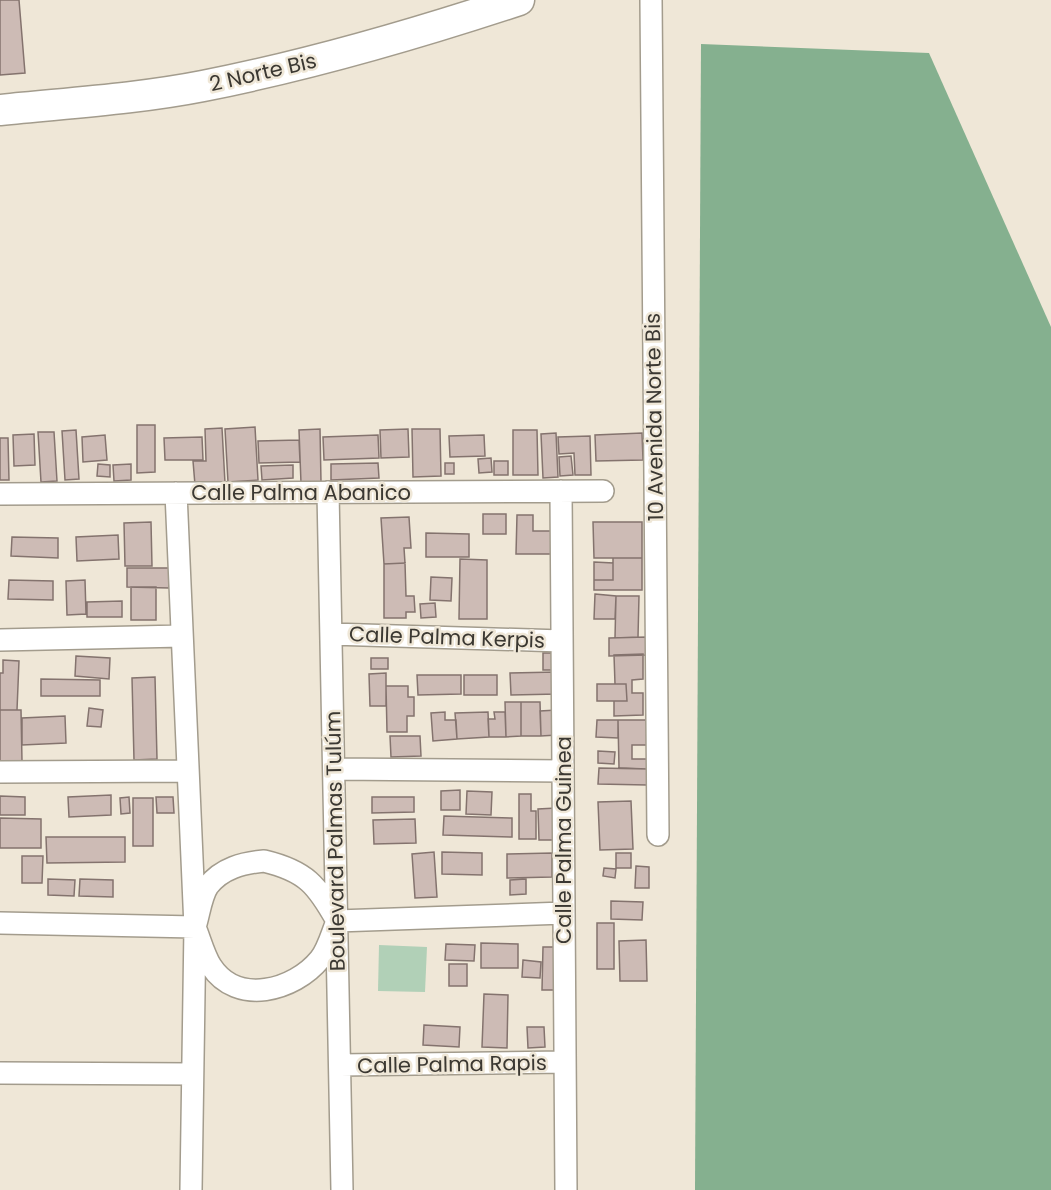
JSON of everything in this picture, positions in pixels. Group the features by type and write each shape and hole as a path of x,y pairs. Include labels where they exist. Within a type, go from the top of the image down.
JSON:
{"street":[{"name":"2 Norte Bis","path":"0,110 84,102 202,86 325,58 519,0"},
{"name":"10 Avenida Norte Bis","path":"651,0 658,835"},
{"name":"Calle Palma Guinea","path":"561,491 566,1190"},
{"name":"Calle Palma Abanico","path":"0,494 603,491"},
{"name":"Boulevard Palmas Tulúm","path":"328,492 342,1190"},
{"path":"176,493 195,927 190,1190"},
{"name":"Calle Palma Kerpis","path":"331,634 562,641"},
{"path":"0,640 182,636"},
{"path":"334,769 563,771"},
{"path":"0,772 188,771"},
{"path":"264,861 285,866 303,877 320,891 337,921 321,958 306,973 288,985 267,990 246,989 226,981 211,966 195,927 207,887 223,872 242,863 264,861"},
{"path":"337,921 564,913"},
{"path":"0,923 195,927"},
{"name":"Calle Palma Rapis","path":"340,1065 565,1062"},
{"path":"0,1073 192,1074"}],"green space":[{"path":"701,44 929,53 1051,327 1051,1190 695,1190"},
{"path":"379,945 427,947 425,992 378,991"}],"building":[{"path":"0,0 19,0 25,73 0,75"},
{"path":"137,425 155,425 155,472 137,473"},
{"path":"255,427 258,480 228,482 225,429"},
{"path":"222,428 225,483 195,485 193,461 206,461 205,429"},
{"path":"320,429 321,482 301,483 299,430"},
{"path":"408,429 409,457 381,458 380,430"},
{"path":"412,429 440,429 441,476 413,477"},
{"path":"76,430 79,479 65,480 62,431"},
{"path":"513,430 537,430 538,475 513,475"},
{"path":"38,432 54,432 57,481 41,482"},
{"path":"556,433 558,477 543,478 541,434"},
{"path":"642,433 643,460 596,461 595,435"},
{"path":"34,434 35,465 14,466 13,435"},
{"path":"105,435 107,460 83,462 82,437"},
{"path":"378,435 379,458 324,460 323,437"},
{"path":"484,435 485,456 450,457 449,436"},
{"path":"590,436 591,475 575,475 574,453 559,454 558,437"},
{"path":"202,437 203,460 165,460 164,438"},
{"path":"0,438 8,438 9,480 0,480"},
{"path":"299,440 300,462 259,463 258,441"},
{"path":"571,456 573,475 560,476 559,457"},
{"path":"491,458 492,472 479,473 478,459"},
{"path":"494,461 508,461 508,475 494,475"},
{"path":"378,463 379,478 331,480 331,464"},
{"path":"445,463 454,463 454,474 445,474"},
{"path":"98,464 110,465 110,477 97,476"},
{"path":"131,464 131,480 114,481 113,465"},
{"path":"293,465 293,478 262,480 261,466"},
{"path":"483,514 506,514 506,534 483,534"},
{"path":"517,515 533,515 533,531 554,531 553,554 516,554"},
{"path":"409,517 411,548 404,548 405,563 384,564 381,518"},
{"path":"151,522 152,566 125,566 124,523"},
{"path":"593,522 642,522 642,558 594,558"},
{"path":"426,533 469,534 469,557 426,557"},
{"path":"118,535 119,559 77,561 76,537"},
{"path":"12,537 58,538 58,558 11,556"},
{"path":"613,558 642,558 642,590 594,590 594,580 613,580"},
{"path":"460,559 487,560 487,619 459,619"},
{"path":"594,562 613,563 613,580 594,580"},
{"path":"405,563 406,596 414,596 415,612 406,612 406,618 384,618 384,564"},
{"path":"127,568 169,568 169,588 127,587"},
{"path":"431,577 452,578 451,601 430,600"},
{"path":"9,580 53,581 53,600 8,599"},
{"path":"85,580 86,614 67,615 66,581"},
{"path":"131,587 156,587 156,620 131,620"},
{"path":"595,594 616,596 615,619 594,619"},
{"path":"616,596 639,596 638,637 615,638"},
{"path":"122,601 122,617 87,617 87,602"},
{"path":"435,603 436,617 421,618 420,604"},
{"path":"647,637 647,655 609,656 609,638"},
{"path":"543,653 555,653 555,670 543,670"},
{"path":"643,654 643,679 632,680 632,693 643,693 643,715 614,716 614,701 627,701 626,684 615,684 614,655"},
{"path":"76,656 110,658 109,679 75,676"},
{"path":"371,658 388,658 388,669 371,669"},
{"path":"3,660 19,661 17,710 0,710 0,673 3,673"},
{"path":"557,672 558,694 511,695 510,673"},
{"path":"386,673 386,706 370,706 369,674"},
{"path":"417,675 461,675 461,694 418,695"},
{"path":"464,675 497,675 497,695 464,695"},
{"path":"155,677 157,759 134,760 132,678"},
{"path":"41,679 100,680 100,696 41,696"},
{"path":"597,684 626,684 627,701 597,701"},
{"path":"386,686 408,686 408,697 414,697 414,716 407,716 407,732 387,732"},
{"path":"505,702 521,702 521,736 506,737"},
{"path":"521,702 540,702 541,736 521,736"},
{"path":"89,708 103,710 101,727 87,726"},
{"path":"0,710 21,710 22,761 0,761"},
{"path":"557,710 557,735 541,736 540,711"},
{"path":"445,712 445,720 456,720 457,739 433,741 431,713"},
{"path":"488,712 489,737 457,739 455,713"},
{"path":"494,712 505,712 506,737 489,737 488,719 495,719"},
{"path":"65,716 66,743 22,745 22,718"},
{"path":"597,720 618,720 618,738 596,737"},
{"path":"618,720 648,720 648,745 632,745 632,759 647,759 648,769 619,768"},
{"path":"390,736 420,736 421,756 391,757"},
{"path":"598,751 615,752 614,764 598,763"},
{"path":"599,768 648,769 647,785 598,784"},
{"path":"460,790 460,810 441,810 441,791"},
{"path":"467,791 492,792 491,815 466,814"},
{"path":"519,794 531,794 531,811 536,811 536,839 519,839"},
{"path":"111,795 111,815 69,817 68,797"},
{"path":"0,796 25,797 25,815 0,815"},
{"path":"129,797 130,813 121,814 120,798"},
{"path":"156,797 173,797 174,813 157,813"},
{"path":"372,797 414,797 414,812 372,813"},
{"path":"133,798 153,798 153,846 133,846"},
{"path":"631,801 633,849 600,850 598,802"},
{"path":"556,808 557,840 539,840 538,809"},
{"path":"444,816 512,818 512,837 443,835"},
{"path":"0,818 41,819 41,848 0,848"},
{"path":"415,819 416,843 374,844 373,820"},
{"path":"46,837 125,837 125,862 47,863"},
{"path":"434,852 437,897 415,898 412,854"},
{"path":"442,852 482,853 482,875 442,874"},
{"path":"552,853 552,877 507,878 507,854"},
{"path":"616,853 631,853 631,868 616,868"},
{"path":"22,856 43,856 42,883 22,883"},
{"path":"636,866 649,867 649,888 635,888"},
{"path":"604,868 616,869 615,878 603,876"},
{"path":"48,879 75,880 74,896 48,895"},
{"path":"80,879 113,880 113,897 79,896"},
{"path":"526,879 526,894 510,895 510,880"},
{"path":"611,901 643,902 642,920 611,919"},
{"path":"597,923 614,923 614,969 597,969"},
{"path":"646,940 647,981 620,981 619,941"},
{"path":"481,943 518,944 518,968 481,968"},
{"path":"446,944 475,945 474,961 445,960"},
{"path":"543,947 559,947 558,990 542,990"},
{"path":"523,960 541,962 540,978 522,977"},
{"path":"449,964 467,964 467,986 449,986"},
{"path":"484,994 508,995 507,1048 482,1047"},
{"path":"424,1025 460,1027 459,1047 423,1045"},
{"path":"527,1027 544,1027 545,1047 528,1048"}]}
